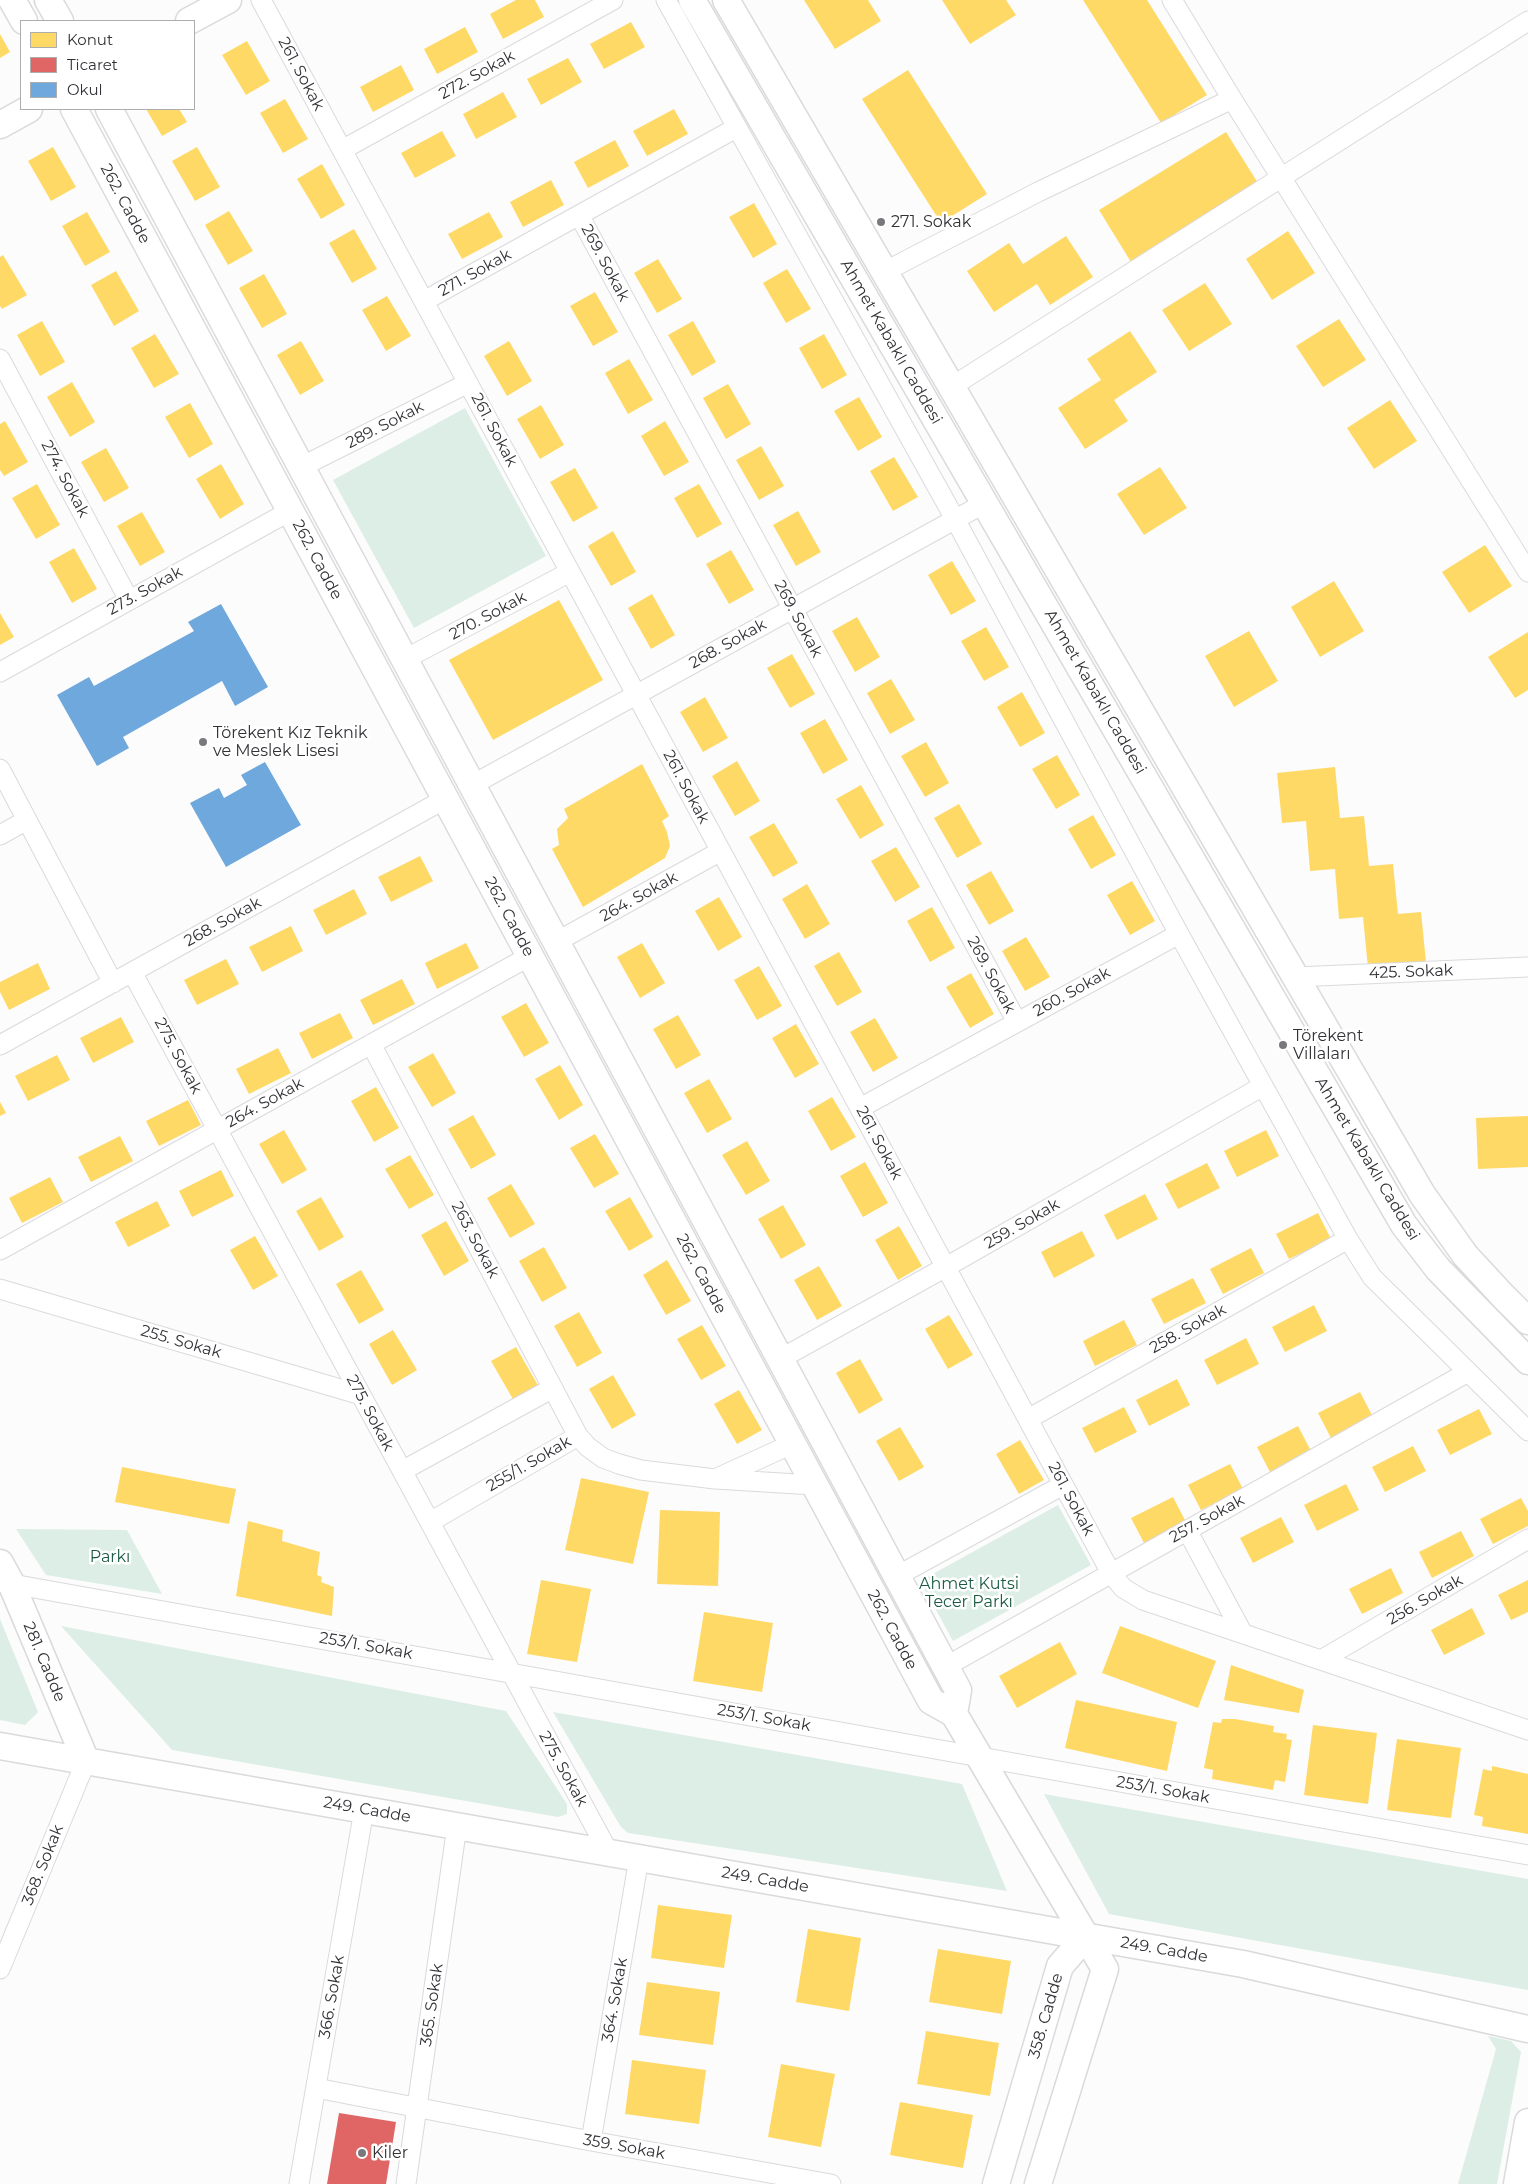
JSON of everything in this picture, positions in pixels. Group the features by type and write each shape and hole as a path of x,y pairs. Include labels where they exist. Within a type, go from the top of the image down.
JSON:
{"street":[{"path":"12,0 23,20"},
{"path":"48,0 59,20"},
{"path":"191,20 228,0"},
{"name":"261. Sokak","path":"261,0 1111,1573 1123,1588 1143,1600 1528,1730"},
{"name":"272. Sokak","path":"342,150 613,0"},
{"path":"666,0 955,519 1179,934 1348,1239 1372,1277 1528,1431"},
{"name":"Ahmet Kabaklı Caddesi","path":"692,0 1404,1225 1438,1269 1528,1361"},
{"name":"Ahmet Kabaklı Caddesi","path":"726,0 1432,1211 1480,1272 1528,1320"},
{"path":"1172,0 1281,178 1528,572"},
{"path":"951,387 1528,22"},
{"path":"884,272 1038,192 1232,99"},
{"path":"0,125 27,110"},
{"name":"262. Cadde","path":"75,110 931,1701 954,1714 958,1690 946,1667 110,110"},
{"name":"271. Sokak","path":"424,301 736,128"},
{"name":"269. Sokak","path":"579,215 1017,1022"},
{"name":"274. Sokak","path":"0,359 129,600"},
{"name":"289. Sokak","path":"301,467 468,383"},
{"name":"268. Sokak","path":"472,785 984,503"},
{"name":"273. Sokak","path":"0,672 290,510"},
{"name":"270. Sokak","path":"405,659 570,572"},
{"path":"0,769 113,983"},
{"path":"446,799 472,785"},
{"name":"268. Sokak","path":"0,1045 446,799"},
{"path":"0,835 27,820"},
{"name":"264. Sokak","path":"556,942 721,851"},
{"name":"260. Sokak","path":"860,1108 1179,934"},
{"name":"264. Sokak","path":"0,1250 530,956"},
{"name":"425. Sokak","path":"1295,977 1528,967"},
{"name":"275. Sokak","path":"132,972 609,1853"},
{"name":"263. Sokak","path":"371,1044 578,1436"},
{"name":"259. Sokak","path":"780,1359 946,1268 1263,1086"},
{"name":"258. Sokak","path":"1028,1420 1348,1239"},
{"name":"255. Sokak","path":"0,1289 361,1395"},
{"name":"257. Sokak","path":"946,1667 1468,1372"},
{"path":"402,1471 553,1388"},
{"name":"255/1. Sokak","path":"430,1522 578,1436 588,1447 603,1458 641,1470 715,1479 814,1485"},
{"path":"715,1479 792,1444"},
{"path":"897,1576 1063,1485"},
{"path":"1187,1530 1243,1634"},
{"name":"256. Sokak","path":"1321,1660 1528,1539"},
{"name":"253/1. Sokak","path":"4,1576 511,1672 1528,1855"},
{"name":"281. Cadde","path":"4,1576 86,1761"},
{"path":"954,1714 1105,1969 1038,2184"},
{"name":"249. Cadde","path":"0,1746 1243,1964 1528,2029"},
{"name":"368. Sokak","path":"0,1969 86,1761"},
{"name":"366. Sokak","path":"299,2184 364,1810"},
{"name":"365. Sokak","path":"406,2184 457,1826"},
{"name":"364. Sokak","path":"591,2142 639,1858"},
{"name":"358. Cadde","path":"996,2184 1060,1966 1086,1936"},
{"name":"359. Sokak","path":"316,2088 591,2142 831,2184"},
{"path":"1517,2184 1528,2122"}],"green space":[{"path":"465,408 546,556 414,628 333,480"},
{"name":"Ahmet Kutsi Tecer Parkı","path":"1058,1505 1091,1565 953,1641 920,1581"},
{"name":"Parkı","path":"16,1529 127,1530 162,1594 46,1575"},
{"path":"0,1619 38,1712 25,1725 0,1720"},
{"path":"61,1626 506,1711 567,1804 567,1814 558,1817 172,1750"},
{"path":"553,1712 962,1784 1007,1891 628,1833 621,1827"},
{"path":"1044,1794 1528,1879 1528,1990 1109,1914"},
{"path":"1488,2036 1511,2041 1521,2052 1497,2184 1458,2184 1496,2049"}],"building: Konut":[{"path":"516,0 535,0 544,17 503,39 490,14"},
{"path":"804,0 868,0 881,21 835,49"},
{"path":"942,0 1006,0 1016,15 970,44"},
{"path":"1083,0 1147,0 1207,95 1161,123"},
{"path":"631,22 645,47 604,69 590,44"},
{"path":"465,27 478,52 437,74 424,49"},
{"path":"0,34 10,52 0,58"},
{"path":"247,41 270,81 246,95 222,55"},
{"path":"568,58 582,82 541,105 527,79"},
{"path":"401,65 414,90 373,112 360,87"},
{"path":"908,70 987,194 941,223 862,99"},
{"path":"503,92 517,117 476,139 463,114"},
{"path":"285,99 308,139 283,153 260,113"},
{"path":"674,109 688,134 647,156 633,131"},
{"path":"147,110 180,110 187,122 162,136"},
{"path":"442,131 456,156 415,178 401,153"},
{"path":"1226,132 1258,183 1131,262 1099,210"},
{"path":"615,140 629,166 588,188 574,162"},
{"path":"53,147 76,187 51,201 28,161"},
{"path":"197,147 220,187 195,201 172,161"},
{"path":"322,164 345,205 321,219 297,179"},
{"path":"551,180 564,205 523,227 510,202"},
{"path":"754,203 777,244 753,258 729,217"},
{"path":"229,211 253,251 228,265 205,225"},
{"path":"87,212 110,252 85,266 62,226"},
{"path":"489,212 503,237 462,259 448,234"},
{"path":"354,229 377,269 352,283 329,243"},
{"path":"1288,231 1315,273 1272,300 1246,259"},
{"path":"1066,236 1093,277 1050,305 1037,284 994,312 967,271 1009,243 1023,264"},
{"path":"3,255 27,295 2,309 0,306 0,257"},
{"path":"658,259 682,299 657,313 634,273"},
{"path":"787,269 811,309 786,323 763,283"},
{"path":"116,271 139,311 114,326 91,285"},
{"path":"264,274 287,314 262,328 239,288"},
{"path":"1205,283 1232,324 1189,351 1162,310"},
{"path":"595,292 618,332 593,346 570,306"},
{"path":"387,296 411,336 386,351 362,310"},
{"path":"1339,319 1366,360 1323,387 1296,346"},
{"path":"42,321 65,362 40,376 17,335"},
{"path":"693,321 716,362 692,376 668,335"},
{"path":"1130,331 1157,372 1114,400 1128,421 1085,449 1058,408 1101,380 1087,359"},
{"path":"155,334 179,374 154,388 131,348"},
{"path":"824,334 847,375 822,389 799,348"},
{"path":"301,341 324,381 300,395 277,355"},
{"path":"509,341 532,381 507,396 484,356"},
{"path":"629,359 653,400 628,414 605,373"},
{"path":"72,382 95,422 70,437 47,397"},
{"path":"728,384 751,424 726,439 703,398"},
{"path":"859,397 882,437 858,451 834,411"},
{"path":"1390,400 1417,441 1374,469 1347,428"},
{"path":"190,403 213,444 189,458 165,417"},
{"path":"541,405 564,445 540,459 517,419"},
{"path":"5,421 28,462 4,476 0,470 0,424"},
{"path":"665,421 689,462 664,476 641,436"},
{"path":"761,446 784,486 759,500 736,460"},
{"path":"106,448 129,488 104,502 81,462"},
{"path":"894,457 918,497 893,511 870,471"},
{"path":"221,464 244,504 220,519 196,479"},
{"path":"1160,467 1187,508 1144,535 1117,494"},
{"path":"575,468 598,508 573,522 550,482"},
{"path":"37,484 60,525 36,539 12,498"},
{"path":"699,484 722,524 697,538 674,498"},
{"path":"798,511 821,552 796,566 773,525"},
{"path":"142,512 165,552 140,566 117,526"},
{"path":"613,531 636,572 611,586 588,546"},
{"path":"1485,545 1512,586 1469,613 1442,572"},
{"path":"74,548 97,589 72,603 49,562"},
{"path":"731,550 754,590 729,604 706,564"},
{"path":"952,561 976,601 951,615 928,575"},
{"path":"1334,581 1364,631 1320,657 1291,607"},
{"path":"652,594 675,635 651,649 628,608"},
{"path":"559,600 603,680 493,740 449,660"},
{"path":"0,613 14,637 0,645"},
{"path":"857,617 880,657 855,672 832,631"},
{"path":"986,627 1009,667 984,681 961,641"},
{"path":"1249,631 1278,681 1234,707 1205,656"},
{"path":"1528,632 1528,690 1515,698 1488,657"},
{"path":"792,654 815,694 790,708 767,668"},
{"path":"891,679 915,720 890,734 867,693"},
{"path":"1022,692 1045,733 1020,747 997,707"},
{"path":"705,697 728,738 703,752 680,712"},
{"path":"825,719 848,760 823,774 800,733"},
{"path":"926,742 949,783 925,797 901,756"},
{"path":"1057,755 1080,795 1056,809 1032,769"},
{"path":"737,761 760,801 735,816 712,776"},
{"path":"642,764 669,816 662,821 670,846 665,858 583,907 552,849 559,845 557,829 568,818 564,809"},
{"path":"1335,767 1340,818 1364,816 1369,866 1393,864 1398,914 1421,912 1426,962 1368,968 1363,917 1339,919 1335,869 1310,871 1306,821 1282,823 1277,773"},
{"path":"861,785 884,825 860,839 836,799"},
{"path":"959,804 982,844 957,858 934,818"},
{"path":"1093,815 1116,855 1091,869 1068,829"},
{"path":"774,823 798,863 773,877 749,837"},
{"path":"896,847 920,887 895,902 871,861"},
{"path":"420,856 433,881 391,902 378,877"},
{"path":"991,871 1014,911 989,925 966,885"},
{"path":"1132,881 1155,921 1130,935 1107,895"},
{"path":"807,884 830,924 805,939 782,899"},
{"path":"354,889 367,914 326,935 313,910"},
{"path":"719,897 742,937 718,951 695,911"},
{"path":"932,907 955,948 930,962 907,921"},
{"path":"291,926 303,951 262,972 249,947"},
{"path":"1026,937 1050,977 1025,991 1002,951"},
{"path":"466,943 479,968 437,989 425,963"},
{"path":"642,943 665,983 640,998 617,957"},
{"path":"839,952 862,992 837,1006 814,966"},
{"path":"226,959 239,984 197,1005 184,980"},
{"path":"38,963 50,989 9,1010 0,992 0,982"},
{"path":"759,966 782,1006 757,1020 734,980"},
{"path":"971,973 994,1014 970,1028 946,987"},
{"path":"402,979 415,1004 373,1025 360,1000"},
{"path":"526,1003 549,1043 524,1057 501,1017"},
{"path":"340,1013 353,1038 312,1059 299,1033"},
{"path":"678,1015 701,1055 676,1069 653,1029"},
{"path":"121,1017 134,1042 93,1063 80,1038"},
{"path":"875,1018 898,1058 873,1072 850,1032"},
{"path":"796,1024 819,1064 795,1078 772,1038"},
{"path":"278,1048 291,1073 249,1094 236,1069"},
{"path":"433,1053 456,1093 432,1107 408,1067"},
{"path":"57,1055 70,1080 28,1101 15,1076"},
{"path":"560,1065 583,1105 559,1120 535,1079"},
{"path":"709,1079 732,1119 707,1133 684,1093"},
{"path":"376,1087 399,1128 374,1142 351,1101"},
{"path":"832,1097 856,1137 831,1151 808,1111"},
{"path":"188,1100 201,1125 159,1146 146,1121"},
{"path":"0,1102 6,1113 0,1116"},
{"path":"473,1115 496,1155 471,1169 448,1129"},
{"path":"1528,1116 1528,1167 1478,1169 1476,1118"},
{"path":"284,1130 307,1170 282,1184 259,1144"},
{"path":"1266,1130 1279,1156 1237,1177 1224,1151"},
{"path":"595,1134 619,1174 594,1188 570,1148"},
{"path":"120,1136 133,1161 91,1182 78,1157"},
{"path":"747,1141 770,1181 746,1195 722,1155"},
{"path":"410,1155 434,1195 409,1209 385,1169"},
{"path":"865,1162 888,1203 863,1217 840,1176"},
{"path":"1207,1163 1220,1188 1178,1209 1165,1184"},
{"path":"221,1170 234,1196 192,1217 179,1191"},
{"path":"50,1177 63,1202 22,1223 9,1198"},
{"path":"511,1184 535,1224 510,1238 487,1198"},
{"path":"1145,1194 1158,1219 1117,1240 1104,1215"},
{"path":"321,1197 344,1237 319,1251 296,1211"},
{"path":"630,1197 653,1237 629,1251 605,1211"},
{"path":"157,1201 170,1226 128,1247 115,1222"},
{"path":"783,1205 806,1245 781,1259 758,1219"},
{"path":"1318,1213 1331,1239 1289,1259 1276,1234"},
{"path":"446,1221 469,1261 444,1276 421,1235"},
{"path":"899,1226 922,1266 898,1280 875,1240"},
{"path":"1082,1231 1095,1256 1054,1278 1041,1252"},
{"path":"255,1236 278,1276 253,1290 230,1250"},
{"path":"544,1247 567,1288 542,1302 519,1261"},
{"path":"1251,1248 1264,1273 1223,1294 1210,1269"},
{"path":"667,1260 691,1301 666,1315 643,1275"},
{"path":"819,1266 842,1306 817,1320 794,1280"},
{"path":"361,1270 384,1310 359,1324 336,1284"},
{"path":"1193,1278 1206,1303 1164,1324 1151,1299"},
{"path":"1314,1305 1327,1331 1285,1352 1272,1327"},
{"path":"579,1312 602,1353 577,1367 554,1326"},
{"path":"949,1315 973,1355 948,1369 925,1329"},
{"path":"1124,1320 1137,1345 1095,1366 1083,1341"},
{"path":"702,1325 726,1366 701,1380 677,1339"},
{"path":"393,1330 417,1370 392,1385 369,1344"},
{"path":"1246,1338 1259,1364 1217,1385 1204,1360"},
{"path":"516,1347 539,1387 514,1401 491,1361"},
{"path":"860,1359 883,1400 859,1414 836,1373"},
{"path":"613,1375 636,1415 612,1429 589,1389"},
{"path":"1177,1379 1190,1405 1149,1426 1136,1400"},
{"path":"739,1390 762,1430 737,1444 714,1404"},
{"path":"1360,1392 1373,1417 1331,1438 1318,1413"},
{"path":"1124,1407 1137,1432 1095,1453 1082,1428"},
{"path":"1479,1409 1492,1434 1450,1455 1437,1430"},
{"path":"1298,1426 1311,1451 1270,1472 1257,1447"},
{"path":"900,1427 924,1467 899,1481 876,1441"},
{"path":"1020,1440 1044,1480 1019,1494 996,1454"},
{"path":"1413,1446 1426,1471 1385,1492 1372,1467"},
{"path":"1230,1464 1243,1489 1201,1510 1188,1485"},
{"path":"122,1467 236,1489 229,1524 115,1502"},
{"path":"581,1478 649,1492 633,1564 565,1550"},
{"path":"1346,1484 1359,1510 1317,1531 1304,1505"},
{"path":"1173,1497 1186,1522 1144,1543 1131,1518"},
{"path":"1521,1498 1528,1511 1528,1526 1493,1544 1480,1519"},
{"path":"660,1510 720,1512 718,1586 657,1584"},
{"path":"1281,1517 1294,1542 1253,1563 1240,1538"},
{"path":"248,1521 283,1530 282,1541 320,1552 317,1575 322,1577 321,1582 334,1587 332,1616 236,1596"},
{"path":"1461,1531 1474,1556 1432,1578 1419,1552"},
{"path":"1391,1568 1403,1593 1362,1614 1349,1589"},
{"path":"541,1580 591,1589 577,1662 527,1654"},
{"path":"1528,1580 1528,1612 1511,1620 1498,1595"},
{"path":"1472,1608 1485,1634 1444,1655 1431,1630"},
{"path":"704,1612 773,1623 762,1692 693,1681"},
{"path":"1120,1626 1216,1661 1198,1708 1102,1673"},
{"path":"1060,1642 1077,1674 1017,1708 999,1676"},
{"path":"1231,1665 1304,1690 1299,1713 1224,1700"},
{"path":"1076,1700 1177,1722 1167,1771 1065,1748"},
{"path":"1222,1719 1235,1719 1274,1726 1273,1732 1287,1734 1286,1739 1292,1740 1285,1782 1275,1780 1273,1790 1212,1779 1213,1770 1204,1768 1213,1722 1221,1723"},
{"path":"1313,1725 1377,1733 1368,1804 1304,1795"},
{"path":"1397,1739 1461,1748 1451,1818 1387,1810"},
{"path":"1492,1766 1528,1774 1528,1834 1482,1826 1483,1817 1474,1815 1483,1769 1492,1771"},
{"path":"658,1905 732,1915 724,1968 651,1958"},
{"path":"808,1929 861,1938 849,2011 796,2002"},
{"path":"938,1949 1011,1961 1002,2014 929,2002"},
{"path":"647,1982 720,1992 713,2045 639,2035"},
{"path":"926,2031 999,2043 990,2096 917,2084"},
{"path":"632,2060 706,2070 699,2124 625,2114"},
{"path":"781,2064 835,2074 821,2147 768,2137"},
{"path":"900,2102 973,2115 963,2168 890,2155"}],"building: Ticaret":[{"name":"Kiler","path":"339,2113 396,2122 386,2184 327,2184"}],"building: Okul":[{"path":"221,604 268,687 235,706 222,681 123,737 129,748 97,766 57,695 89,677 94,686 194,631 188,622"},
{"path":"265,762 301,825 226,867 190,803 219,788 224,798 247,785 241,775"}],"place":[{"name":"271. Sokak","path":"881,222"},
{"name":"Törekent Kız Teknik ve Meslek Lisesi","path":"203,742"},
{"name":"Törekent Villaları","path":"1283,1045"},
{"name":"Kiler","path":"362,2153"}]}
